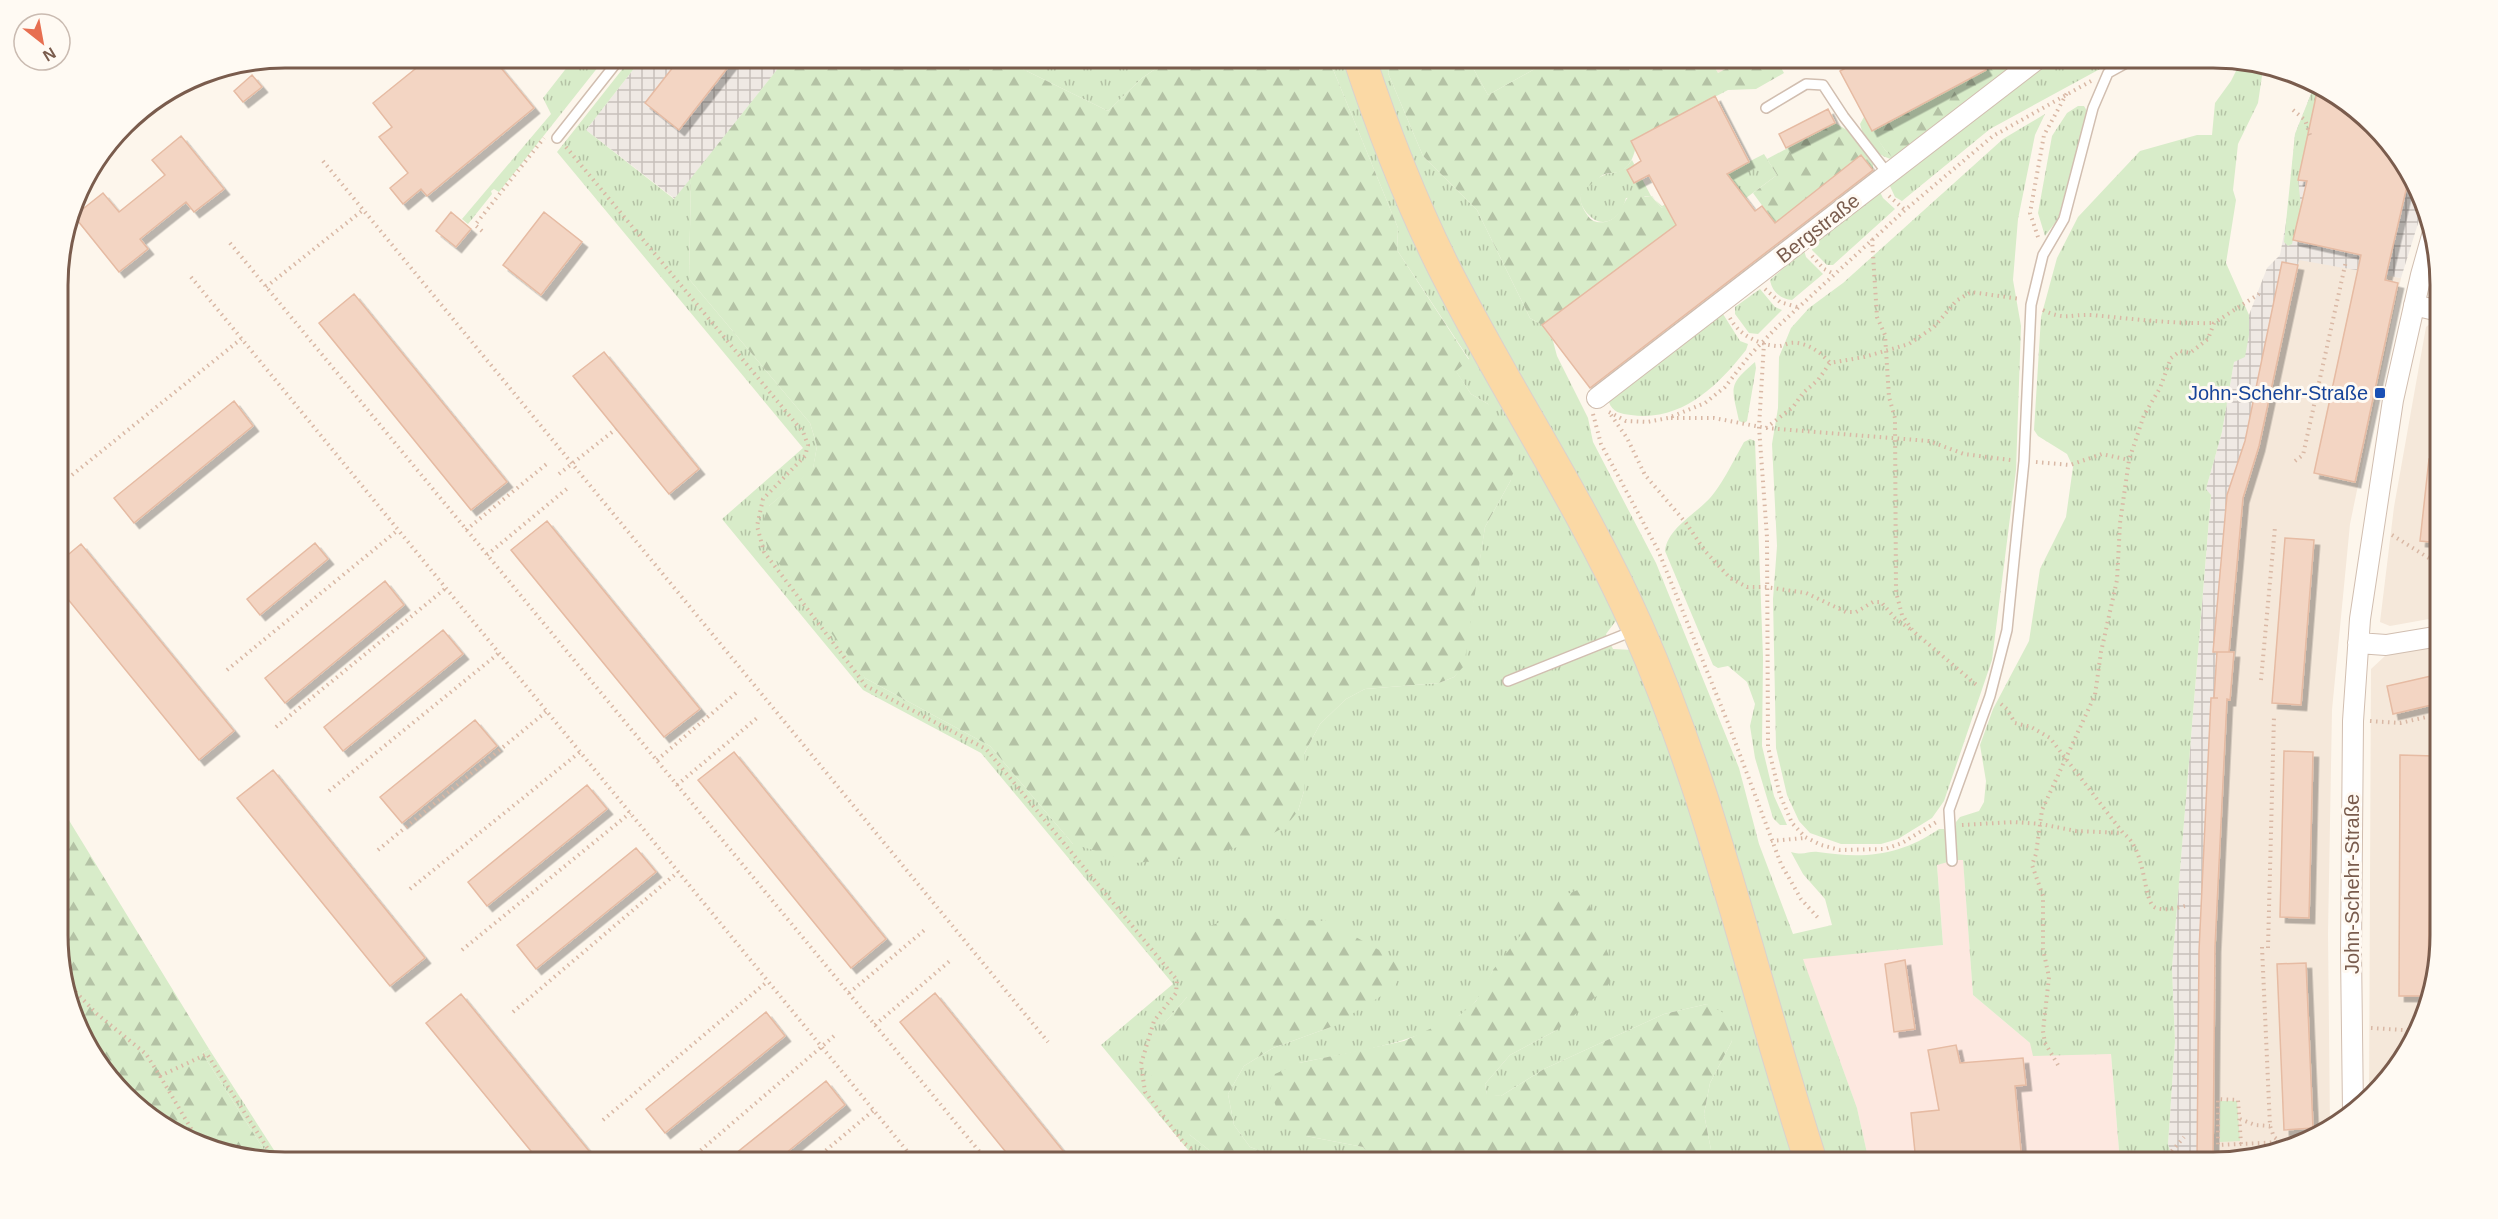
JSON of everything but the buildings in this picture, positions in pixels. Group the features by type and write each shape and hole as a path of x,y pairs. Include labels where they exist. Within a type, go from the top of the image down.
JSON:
{"main road":[{"path":"1363,68 1401,173 1442,264 1588,526 1638,628 1672,711 1700,790 1808,1152"}],"street":[{"name":"Bergstraße","path":"1603,406 1722,302 2026,68"},
{"name":"John-Schehr-Straße","path":"2353,1101 2353,721 2358,643 2393,400 2428,251"},
{"path":"2414,305 2430,309"},
{"path":"2358,643 2386,645 2430,638"}],"lane":[{"path":"553,135 611,68"},
{"path":"1952,861 1948,810 1990,696 2007,630 2024,461 2031,305 2043,255 2064,219 2093,108 2108,73 2117,68"},
{"path":"1766,108 1806,84 1823,85 1844,117 1888,174"},
{"path":"1508,681 1638,628"}],"path":[{"path":"1668,418 1705,403 1725,387 1750,355 1834,274 1993,136 2067,93 2108,73"},
{"path":"2043,255 2030,213 2044,135 2067,93"},
{"path":"2293,110 2305,120 2310,135"},
{"path":"482,231 475,225 553,135 803,432 808,445 805,456 763,499 757,526 764,552 866,686 986,749 1177,980 1176,993 1154,1021 1141,1064 1145,1092 1184,1143 1196,1152"},
{"path":"322,161 1048,1042"},
{"path":"266,287 363,210"},
{"path":"1803,239 1808,252 1824,269 1834,274"},
{"path":"1872,239 1877,317 1885,335 1889,397 1895,418 1896,592 1902,615 1913,631"},
{"path":"230,243 980,1152"},
{"path":"2295,462 2303,455 2346,261"},
{"path":"1755,276 1780,302 1798,308"},
{"path":"191,277 908,1152"},
{"path":"1766,428 1793,407 1830,363 1886,352 1909,344 1934,327 1956,301 1971,292 2017,297 2059,318 2087,315 2177,324 2214,323 2259,294"},
{"path":"1722,302 1745,337 1778,346 1791,343 1807,345 1823,355 1830,363"},
{"path":"2058,1065 2045,1043 2043,1031 2049,977 2043,949 2043,896 2032,865 2042,810 2095,695 2101,652 2117,580 2120,523 2129,460 2144,415 2160,388 2171,358 2180,351 2190,353 2208,339 2214,323"},
{"path":"72,475 241,339"},
{"path":"1764,343 1759,428 1767,537 1768,747 1780,795 1792,823 1804,837"},
{"path":"1603,406 1626,421 1714,418 1759,428 1929,441 1964,454 2024,461 2070,465 2102,454 2129,460"},
{"path":"1603,406 1627,438 1645,475 1686,523 1705,551 1730,578 1747,587 1766,587 1806,593 1846,612 1856,612 1873,602 1881,602 1895,618 2007,709 2015,723 2031,727 2049,738 2065,761 2136,846 2151,904 2156,908 2185,906"},
{"path":"1603,406 1593,413 1601,444 1658,550 1728,723 1781,864 1801,899 1820,920"},
{"path":"559,474 616,429"},
{"path":"466,530 549,462"},
{"path":"487,555 569,487"},
{"path":"2374,521 2397,539 2430,559"},
{"path":"2261,680 2275,527"},
{"path":"227,669 398,530"},
{"path":"276,727 446,588"},
{"path":"329,791 499,652"},
{"path":"657,760 736,693"},
{"path":"378,850 547,711"},
{"path":"2274,716 2265,948 2270,1126 2278,1141"},
{"path":"2353,721 2400,723 2430,716"},
{"path":"677,785 757,718"},
{"path":"411,889 580,752"},
{"path":"1771,841 1804,837 1840,850 1885,849 1902,843 1937,823 1948,810"},
{"path":"462,950 630,813"},
{"path":"1949,825 2014,822 2041,824 2076,831 2123,833"},
{"path":"513,1012 678,872"},
{"path":"849,993 927,928"},
{"path":"875,1025 952,959"},
{"path":"603,1120 768,981"},
{"path":"75,992 97,1014 146,1054 194,1132"},
{"path":"2352,1027 2408,1030"},
{"path":"699,1152 834,1036"},
{"path":"160,1076 207,1054 267,1151"},
{"path":"2241,1144 2238,1100 2218,1099 2218,1145 2241,1144 2276,1142"},
{"path":"824,1152 874,1110"},
{"path":"2240,1119 2255,1125 2270,1126"},
{"path":"2171,1152 2184,1137"}],"shaded area":[{"path":"634,68 778,68 675,199 586,130"},
{"path":"1715,68 1727,68 1718,73"},
{"path":"2312,91 2346,112 2377,141 2408,188 2420,218 2401,278 2299,260 2259,446 2243,498 2229,652 2234,652 2230,700 2227,700 2216,935 2213,1152 2170,1152 2168,1144 2175,1042 2172,968 2211,496 2206,489 2222,432 2234,362 2249,335 2249,315 2267,268 2280,255 2289,207 2295,134"},
{"path":"2299,259 2401,278 2350,524 2332,710 2328,934 2330,1117 2297,1135 2270,1144 2242,1150 2213,1152 2216,935 2227,699 2229,699 2234,652 2229,652 2243,498 2259,446"},
{"path":"2430,324 2430,619 2390,626 2380,622 2394,507 2426,327"},
{"path":"2430,647 2430,949 2423,991 2414,1018 2394,1055 2369,1086 2371,669 2385,656"},
{"path":"1963,859 1973,995 2030,1043 2111,1054 2119,1152 1867,1152 1857,1108 1802,958 1943,945 1937,864"}],"green space":[{"path":"566,68 597,68 499,192 494,189 491,191 492,194 468,224 462,219 551,114 543,98"},
{"path":"623,68 634,68 586,130 674,199 691,178 689,279 810,423 817,446 813,469 769,506 865,678 990,746 1073,844 1298,811 1304,791 1304,754 1320,724 1346,699 1365,689 1439,683 1454,677 1463,666 1485,527 1511,480 1488,404 1471,394 1455,370 1469,359 1397,250 1398,228 1333,68 1349,68 1529,445 1618,618 1606,634 1613,649 1633,650 1661,715 1795,1152 1711,1152 1704,1114 1710,1083 1732,1041 1707,1004 1664,1014 1544,1069 1501,1096 1487,1095 1485,1084 1510,1055 1557,1030 1493,970 1475,1002 1460,1015 1441,1026 1393,1043 1299,1063 1306,1136 1363,1147 1367,1152 1264,1152 1250,1147 1234,1125 1228,1094 1244,1066 1273,1048 1331,1027 1188,977 1187,997 1162,1026 1190,1135 1211,1152 1190,1152 1101,1045 1173,984 981,753 863,690 722,519 803,448 557,152"},
{"path":"778,68 1020,68 1108,111 1142,78 1157,68 1333,68 1398,228 1397,250 1469,360 1456,371 1471,394 1488,404 1520,450 1511,480 1485,527 1464,666 1454,677 1439,683 1365,689 1346,699 1320,724 1304,754 1304,791 1298,811 1286,826 1263,839 1209,856 1135,863 1073,844 990,746 865,678 768,549 761,526 769,506 813,468 817,446 810,423 689,279 691,178"},
{"path":"1020,68 1157,68 1142,78 1108,111"},
{"path":"1378,68 1390,68 1388,73 1423,156 1477,210 1530,318 1542,325 1553,341 1557,356 1588,418 1593,442 1656,563 1739,768 1759,844 1793,934 1832,925 1825,899 1803,874 1791,852 1851,855 1881,853 1910,845 1939,829 1945,831 1948,862 1937,865 1943,945 1803,959 1857,1108 1867,1152 1819,1152 1738,875 1413,170"},
{"path":"1390,68 1473,68 1488,95 1536,68 1715,68 1718,73 1727,68 1781,68 1784,73 1756,89 1728,90 1631,141 1635,150 1628,166 1619,172 1602,175 1582,193 1582,205 1591,220 1605,222 1611,220 1628,197 1637,191 1645,197 1651,196 1662,208 1698,188 1712,199 1542,325 1530,318 1477,210 1423,156 1388,73"},
{"path":"1473,68 1536,68 1488,95"},
{"path":"1984,68 2016,68 1895,160 1872,131 1985,70"},
{"path":"2036,68 2102,68 1990,129 1902,201 1895,197 1889,184"},
{"path":"2237,69 2262,73 2258,103 2238,144 2233,190 2236,200 2226,263 2249,315 2249,335 2245,357 2234,362 2222,432 2206,489 2211,495 2172,968 2175,1042 2168,1144 2170,1152 2119,1152 2111,1054 2033,1056 2030,1043 1973,995 1963,860 1956,860 1956,822 1960,817 1979,811 1984,802 1986,781 1980,745 1993,709 2029,641 2040,569 2066,517 2073,467 2067,454 2038,436 2034,430 2041,317 2057,258 2078,217 2140,151 2197,135 2212,135 2215,103"},
{"path":"2312,91 2317,94 2298,179 2301,207 2292,244 2288,246 2284,242 2295,134"},
{"path":"2078,106 2084,106 2087,111 2058,219 2045,236 2038,213 2052,136 2067,113"},
{"path":"2045,114 2035,135 2018,219 2013,280 2021,326 2016,470 1992,660 1944,801 1932,818 1898,839 1881,844 1841,844 1810,833 1799,821 1787,795 1776,748 1773,599 1777,546 1772,444 1778,408 1779,357 1791,328 1809,308 1843,283 2003,139"},
{"path":"1864,117 1885,150 1895,160 1876,152 1868,143 1860,124"},
{"path":"1835,123 1847,130 1873,164 1873,170 1861,156 1775,223 1753,193 1777,175 1767,159"},
{"path":"1764,154 1777,175 1746,198 1734,183 1662,208 1655,200 1662,206"},
{"path":"1632,160 1651,196 1626,198 1614,218 1602,222 1590,216 1581,203 1582,193 1589,184 1606,174 1620,171"},
{"path":"1879,190 1883,198 1895,209 1833,265 1827,265 1812,250 1812,244"},
{"path":"1804,250 1806,257 1823,274 1792,300 1784,298 1775,291 1770,280"},
{"path":"1760,289 1775,307 1782,310 1758,334 1749,333 1735,314 1735,307"},
{"path":"1723,314 1740,341 1748,344 1735,364 1710,389 1682,407 1666,413 1649,416 1631,415 1620,413 1612,408 1609,402 1616,391 1691,333"},
{"path":"1755,362 1747,421 1744,423 1739,421 1734,388 1740,377"},
{"path":"1750,439 1755,441 1763,657 1762,746 1774,796 1787,825 1780,825 1773,818 1755,758 1750,726 1755,704 1747,682 1728,666 1718,668 1713,665 1665,551 1670,536 1711,497 1744,442"},
{"path":"68,819 209,1049 202,1053 265,1151 215,1140 188,1129 164,1115 141,1098 121,1078 104,1055 84,1018 69,963"},
{"path":"1583,888 1615,972 1607,987 1557,1030 1510,1055 1485,1084 1487,1094 1501,1096 1544,1069 1664,1014 1707,1004 1722,1012 1729,1024 1732,1041 1710,1083 1704,1114 1711,1152 1367,1152 1363,1147 1306,1136 1279,1115 1270,1090 1275,1074 1299,1063 1404,1041 1460,1015 1476,1001 1493,970 1547,902"},
{"path":"1234,917 1327,921 1397,960 1402,971 1394,988 1331,1027 1273,1048 1244,1066 1228,1094 1234,1125 1250,1147 1264,1152 1211,1152 1190,1135 1153,1091 1150,1065 1162,1026 1187,997 1187,977 1168,954 1186,935"},
{"path":"209,1049 275,1151 265,1151 202,1053"},
{"path":"2220,1101 2237,1101 2240,1141 2220,1142"}],"place":[{"name":"John-Schehr-Straße","path":"2380,393"}]}
